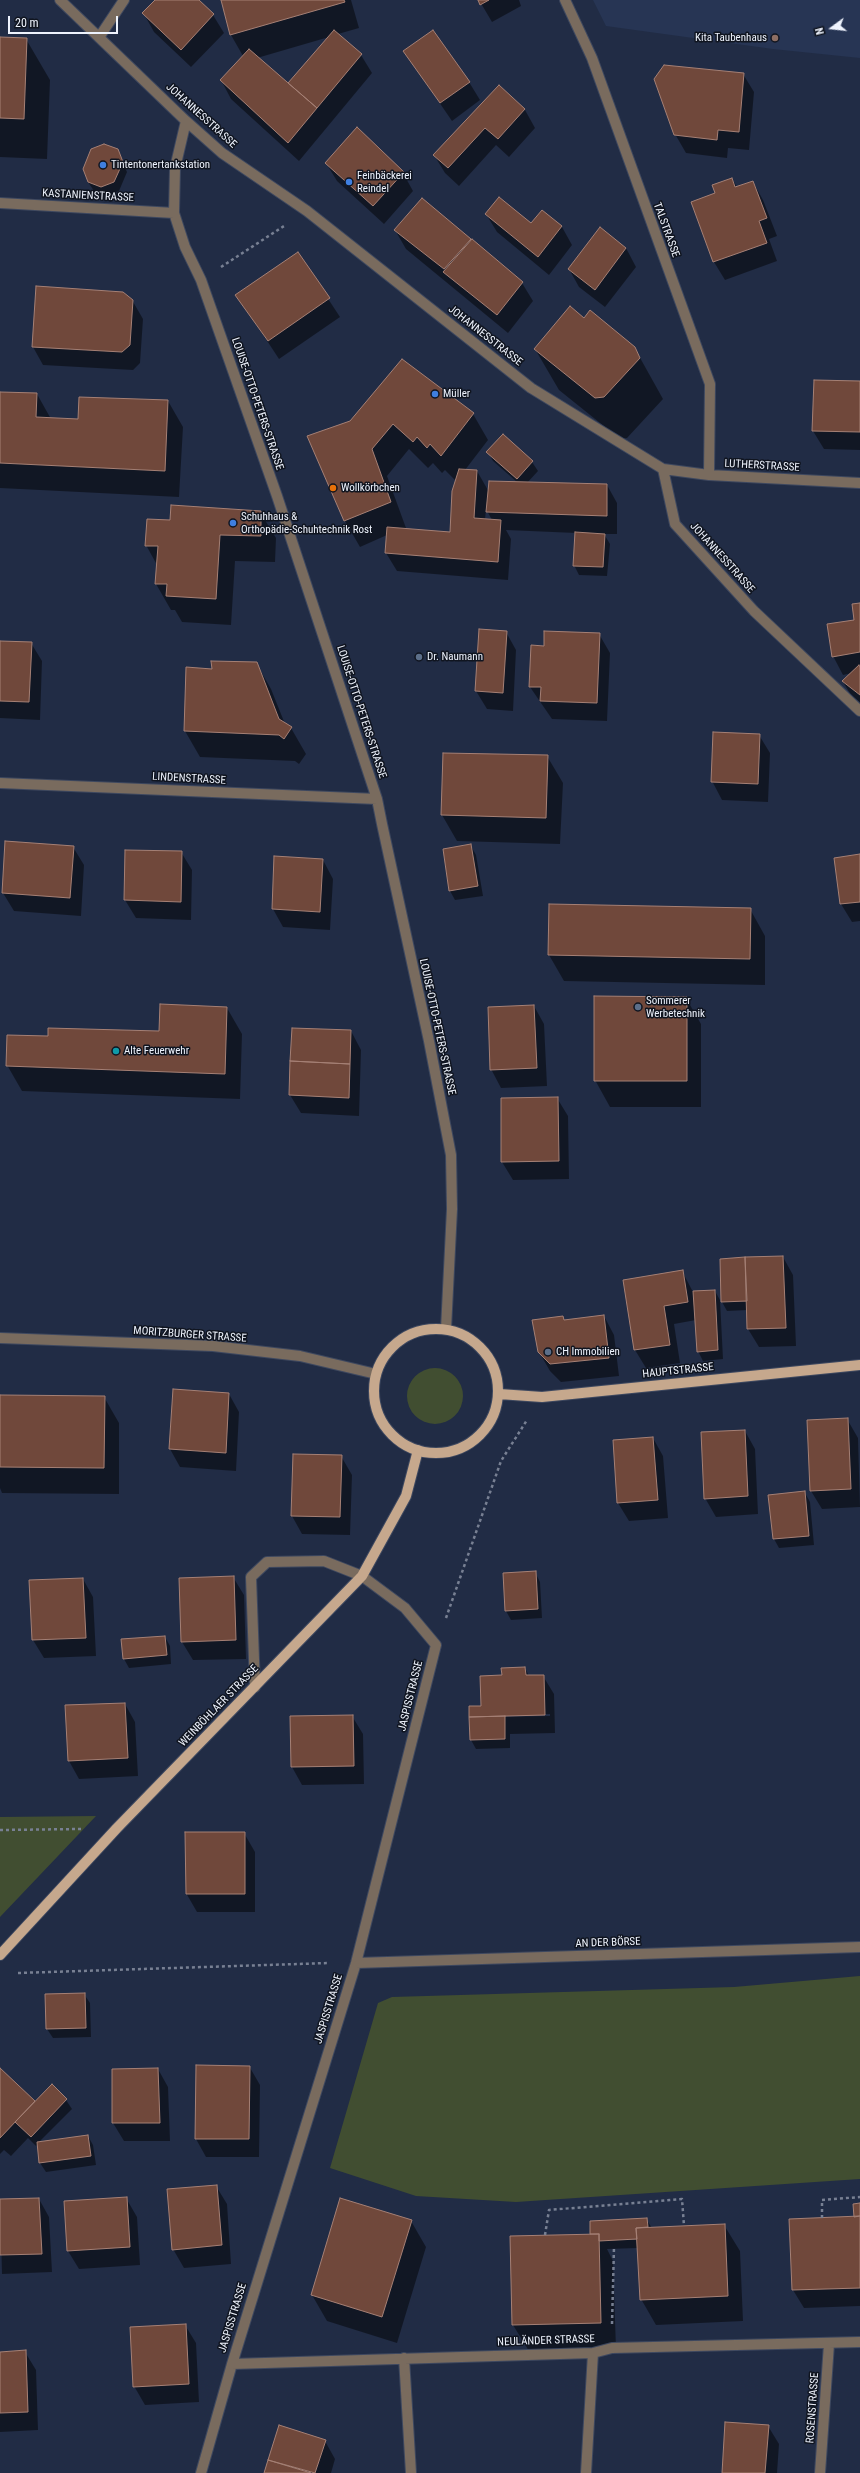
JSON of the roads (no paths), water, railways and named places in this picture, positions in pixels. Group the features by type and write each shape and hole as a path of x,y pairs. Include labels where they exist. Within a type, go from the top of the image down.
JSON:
{"main road":[{"path":"428,1328 446,1329 463,1334 479,1344 490,1359 497,1376 499,1394 495,1413 486,1429 472,1442 455,1450 436,1453 418,1450 400,1442 387,1428 378,1412 374,1393 376,1374 383,1357 395,1344 410,1334 428,1328"},
{"name":"HAUPTSTRASSE","path":"499,1394 542,1397 860,1365"},
{"name":"WEINBÖHLAER STRASSE","path":"0,1955 117,1828 362,1576 406,1496 418,1450"}],"street":[{"name":"JOHANNESSTRASSE","path":"60,0 100,36 186,121 222,153 307,211 531,388 663,469 675,524 754,611 860,711"},
{"path":"100,36 124,0"},
{"name":"TALSTRASSE","path":"565,0 592,58 710,384 709,474"},
{"name":"LOUISE-OTTO-PETERS-STRASSE","path":"186,121 175,168 174,213 185,247 201,280 277,496 377,799 429,1041 451,1155 452,1209 446,1329"},
{"name":"KASTANIENSTRASSE","path":"0,203 174,213"},
{"name":"LUTHERSTRASSE","path":"663,469 709,474 860,483"},
{"name":"LINDENSTRASSE","path":"0,783 377,799"},
{"name":"MORITZBURGER STRASSE","path":"0,1338 213,1346 300,1356 376,1374"},
{"path":"255,1687 251,1577 268,1562 317,1561 324,1561 362,1576"},
{"name":"JASPISSTRASSE","path":"201,2473 232,2364 356,1962 436,1645 405,1608 362,1576"},
{"name":"AN DER BÖRSE","path":"356,1962 860,1947"},
{"name":"NEULÄNDER STRASSE","path":"232,2364 593,2353 612,2348 829,2344 860,2342"},
{"name":"ROSENSTRASSE","path":"820,2473 829,2344"},
{"path":"586,2473 593,2353"},
{"path":"404,2358 411,2473"}],"place":[{"name":"Kita Taubenhaus","path":"775,38"},
{"name":"Tintentonertankstation","path":"103,165"},
{"name":"Feinbäckerei Reindel","path":"349,182"},
{"name":"Müller","path":"435,394"},
{"name":"Wollkörbchen","path":"333,488"},
{"name":"Schuhhaus & Orthopädie-Schuhtechnik Rost","path":"233,523"},
{"name":"Dr. Naumann","path":"419,657"},
{"name":"Sommerer Werbetechnik","path":"638,1007"},
{"name":"Alte Feuerwehr","path":"116,1051"},
{"name":"CH Immobilien","path":"548,1352"}]}
